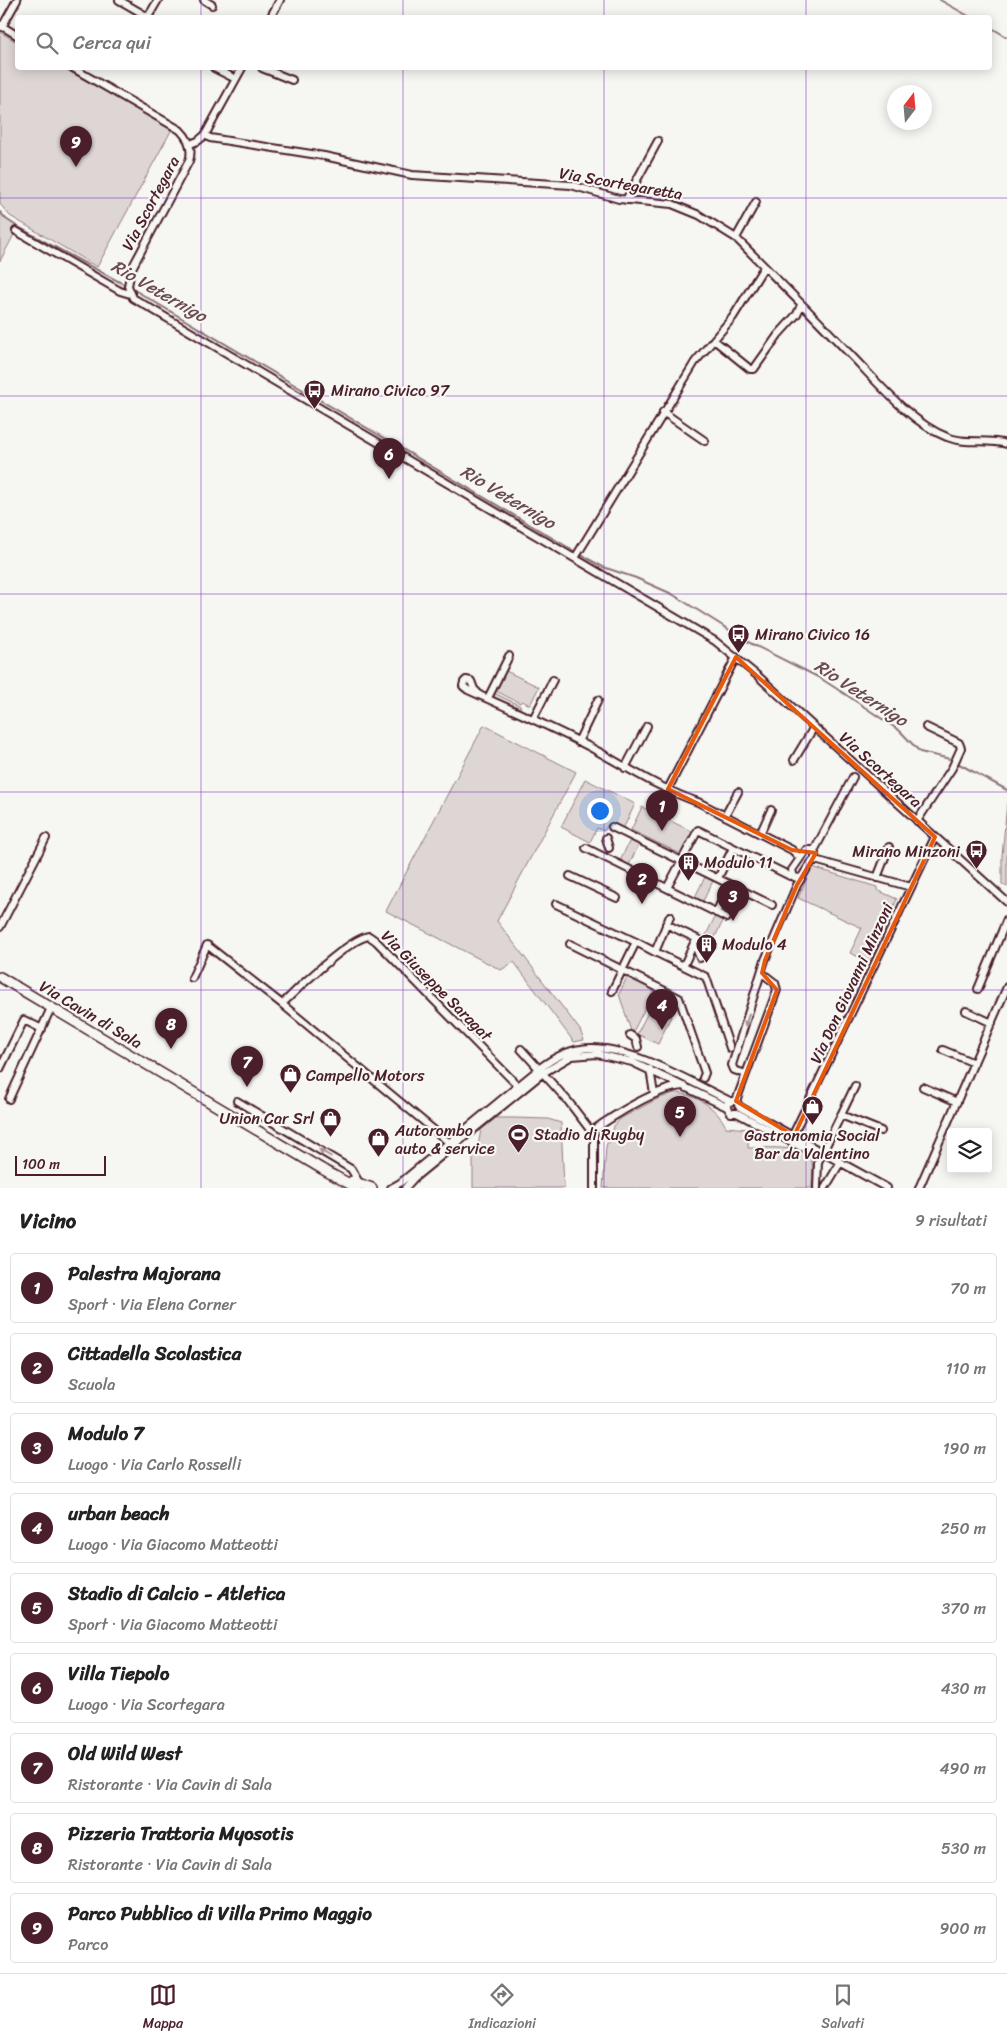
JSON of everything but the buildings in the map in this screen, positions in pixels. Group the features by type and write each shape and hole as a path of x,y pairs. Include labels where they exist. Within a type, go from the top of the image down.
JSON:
{"main road":[{"name":"Via Cavin di Sala","path":"0,977 322,1169 359,1186 372,1188"}],"street":[{"path":"15,34 1,26 17,0"},
{"path":"119,0 145,15"},
{"path":"150,15 158,0"},
{"path":"204,0 212,5"},
{"path":"272,15 280,0"},
{"name":"Via Scortegara","path":"76,70 180,130 190,144 189,161 133,265 128,282 129,292"},
{"path":"218,70 236,79"},
{"path":"190,144 198,141 205,135 241,70"},
{"path":"267,70 292,80"},
{"name":"Via Scortegaretta","path":"205,135 210,138 324,156 412,175 572,185 626,200 672,204 700,215 736,238 893,399 933,430 954,440 996,441 1007,444"},
{"path":"626,200 658,140"},
{"path":"736,238 756,202"},
{"name":"Via Scortegara","path":"16,231 120,291 129,292 145,306 714,641 736,657 1007,902"},
{"path":"575,558 694,362 733,317 764,267"},
{"path":"714,340 750,369 754,370 778,335 797,314 801,305"},
{"path":"663,412 705,441"},
{"path":"488,698 509,656"},
{"path":"668,789 736,657"},
{"path":"533,719 554,680"},
{"path":"479,694 533,719 625,768 792,850 804,852"},
{"path":"578,742 598,700"},
{"path":"625,768 647,726"},
{"path":"794,760 814,727"},
{"path":"917,820 953,766 961,748 959,743 926,727"},
{"path":"746,1074 734,1070 732,1065 765,960 797,885 810,864 815,860 816,855 814,851 853,776"},
{"path":"725,816 738,792"},
{"path":"760,834 771,810"},
{"path":"612,827 772,905"},
{"path":"667,888 698,830 790,876 802,877"},
{"name":"Via Don Giovanni Minzoni","path":"792,1138 935,837"},
{"path":"0,927 46,838"},
{"path":"606,838 608,848"},
{"path":"877,878 889,847"},
{"path":"586,848 727,918"},
{"path":"718,878 733,848"},
{"path":"797,885 792,870 804,852 808,849 814,851"},
{"path":"792,850 800,858"},
{"path":"815,860 911,887"},
{"path":"570,876 617,898"},
{"path":"716,913 726,894 740,889"},
{"path":"556,904 706,977 730,1048"},
{"path":"655,952 670,916"},
{"path":"978,989 1007,919"},
{"path":"666,924 712,946"},
{"name":"Via Giuseppe Saragat","path":"282,1004 343,951 362,938 369,936 376,940 520,1088"},
{"path":"612,991 636,942"},
{"path":"684,965 694,943 700,958"},
{"path":"570,944 679,998 705,1073 703,1078"},
{"path":"192,978 206,945 282,1004 452,1144"},
{"path":"734,1106 777,990 775,982 762,973"},
{"path":"919,1188 1007,987"},
{"path":"9,1100 51,1008"},
{"path":"966,1011 992,1023"},
{"path":"0,1069 24,1020 42,1029"},
{"path":"630,1035 636,1039 638,1047"},
{"path":"521,1048 592,1131 595,1139 594,1188"},
{"path":"405,1188 452,1144 541,1070 563,1054 587,1048 630,1055 654,1064 887,1188"},
{"path":"943,1050 974,1063"},
{"path":"541,1070 572,1056 591,1053 620,1058 650,1069 734,1106"},
{"path":"650,1069 654,1094"},
{"path":"592,1131 654,1094 685,1086"},
{"path":"817,1188 819,1152 855,1086"},
{"path":"924,1087 957,1102"},
{"path":"237,1101 352,1169 359,1186"},
{"path":"841,1114 880,1131"},
{"path":"391,1188 452,1144"},
{"path":"826,1188 840,1163"}],"highlighted area":[{"path":"736,657 935,837 794,1136 736,1101 777,990 762,973 765,960 797,885 816,853 792,850 668,789"}],"shaded area":[{"path":"0,32 15,41 15,70 67,70 172,129 97,267 10,216 0,204"},
{"path":"0,212 6,219 18,227 0,261"},
{"path":"506,671 539,687 530,705 522,701 520,703 496,691"},
{"path":"494,693 521,706 520,708 494,698"},
{"path":"484,725 576,772 497,921 580,1030 584,1040 574,1042 514,962 501,970 386,911"},
{"path":"585,779 635,804 622,831 608,824 604,831 597,828 590,842 561,827"},
{"path":"1007,803 1007,887 1002,884 1002,856"},
{"path":"642,807 693,832 683,855 631,830"},
{"path":"631,838 640,842 628,867 619,863"},
{"path":"812,867 877,887 877,890 897,899 870,962 850,953 862,928 798,898"},
{"path":"706,875 714,879 702,903 694,899"},
{"path":"739,891 726,916 718,912 726,895"},
{"path":"716,915 724,919 712,943 704,939"},
{"path":"628,975 655,988 632,1034 619,994"},
{"path":"654,1000 674,1010 658,1044 637,1034"},
{"path":"674,1093 690,1096 705,1103 712,1108 726,1127 749,1129 748,1148 781,1148 806,1153 812,1163 812,1188 603,1188 606,1147 607,1143 610,1142 614,1126 620,1119 655,1100"},
{"name":"Stadio di Rugby","path":"496,1118 548,1119 561,1123 564,1188 473,1188 473,1152 477,1151 481,1130"}],"waterway":[{"path":"940,0 967,15"},
{"path":"992,28 1007,37"},
{"name":"Rio Veternigo","path":"0,212 6,219 18,227 127,286"},
{"name":"Rio Veternigo","path":"131,288 576,552"},
{"name":"Rio Veternigo","path":"581,555 603,567 636,578 672,594 750,643 820,678 900,731 920,752 950,759 1007,790"}],"place":[{"name":"Parco Pubblico di Villa Primo Maggio","path":"76,167"},
{"name":"Mirano Civico 97","path":"315,409"},
{"name":"Villa Tiepolo","path":"389,479"},
{"name":"Mirano Civico 16","path":"739,653"},
{"name":"Palestra Majorana","path":"662,831"},
{"name":"Mirano Minzoni","path":"976,870"},
{"name":"Modulo 11","path":"688,881"},
{"name":"Cittadella Scolastica","path":"642,904"},
{"name":"Modulo 7","path":"733,921"},
{"name":"Modulo 4","path":"706,963"},
{"name":"urban beach","path":"662,1030"},
{"name":"Pizzeria Trattoria Myosotis","path":"171,1049"},
{"name":"Old Wild West","path":"247,1087"},
{"name":"Campello Motors","path":"290,1094"},
{"name":"Gastronomia Social Bar da Valentino","path":"812,1125"},
{"name":"Union Car Srl","path":"330,1137"},
{"name":"Stadio di Calcio - Atletica","path":"680,1137"},
{"name":"Stadio di Rugby","path":"518,1153"},
{"name":"Autorombo auto & service","path":"379,1158"}]}
